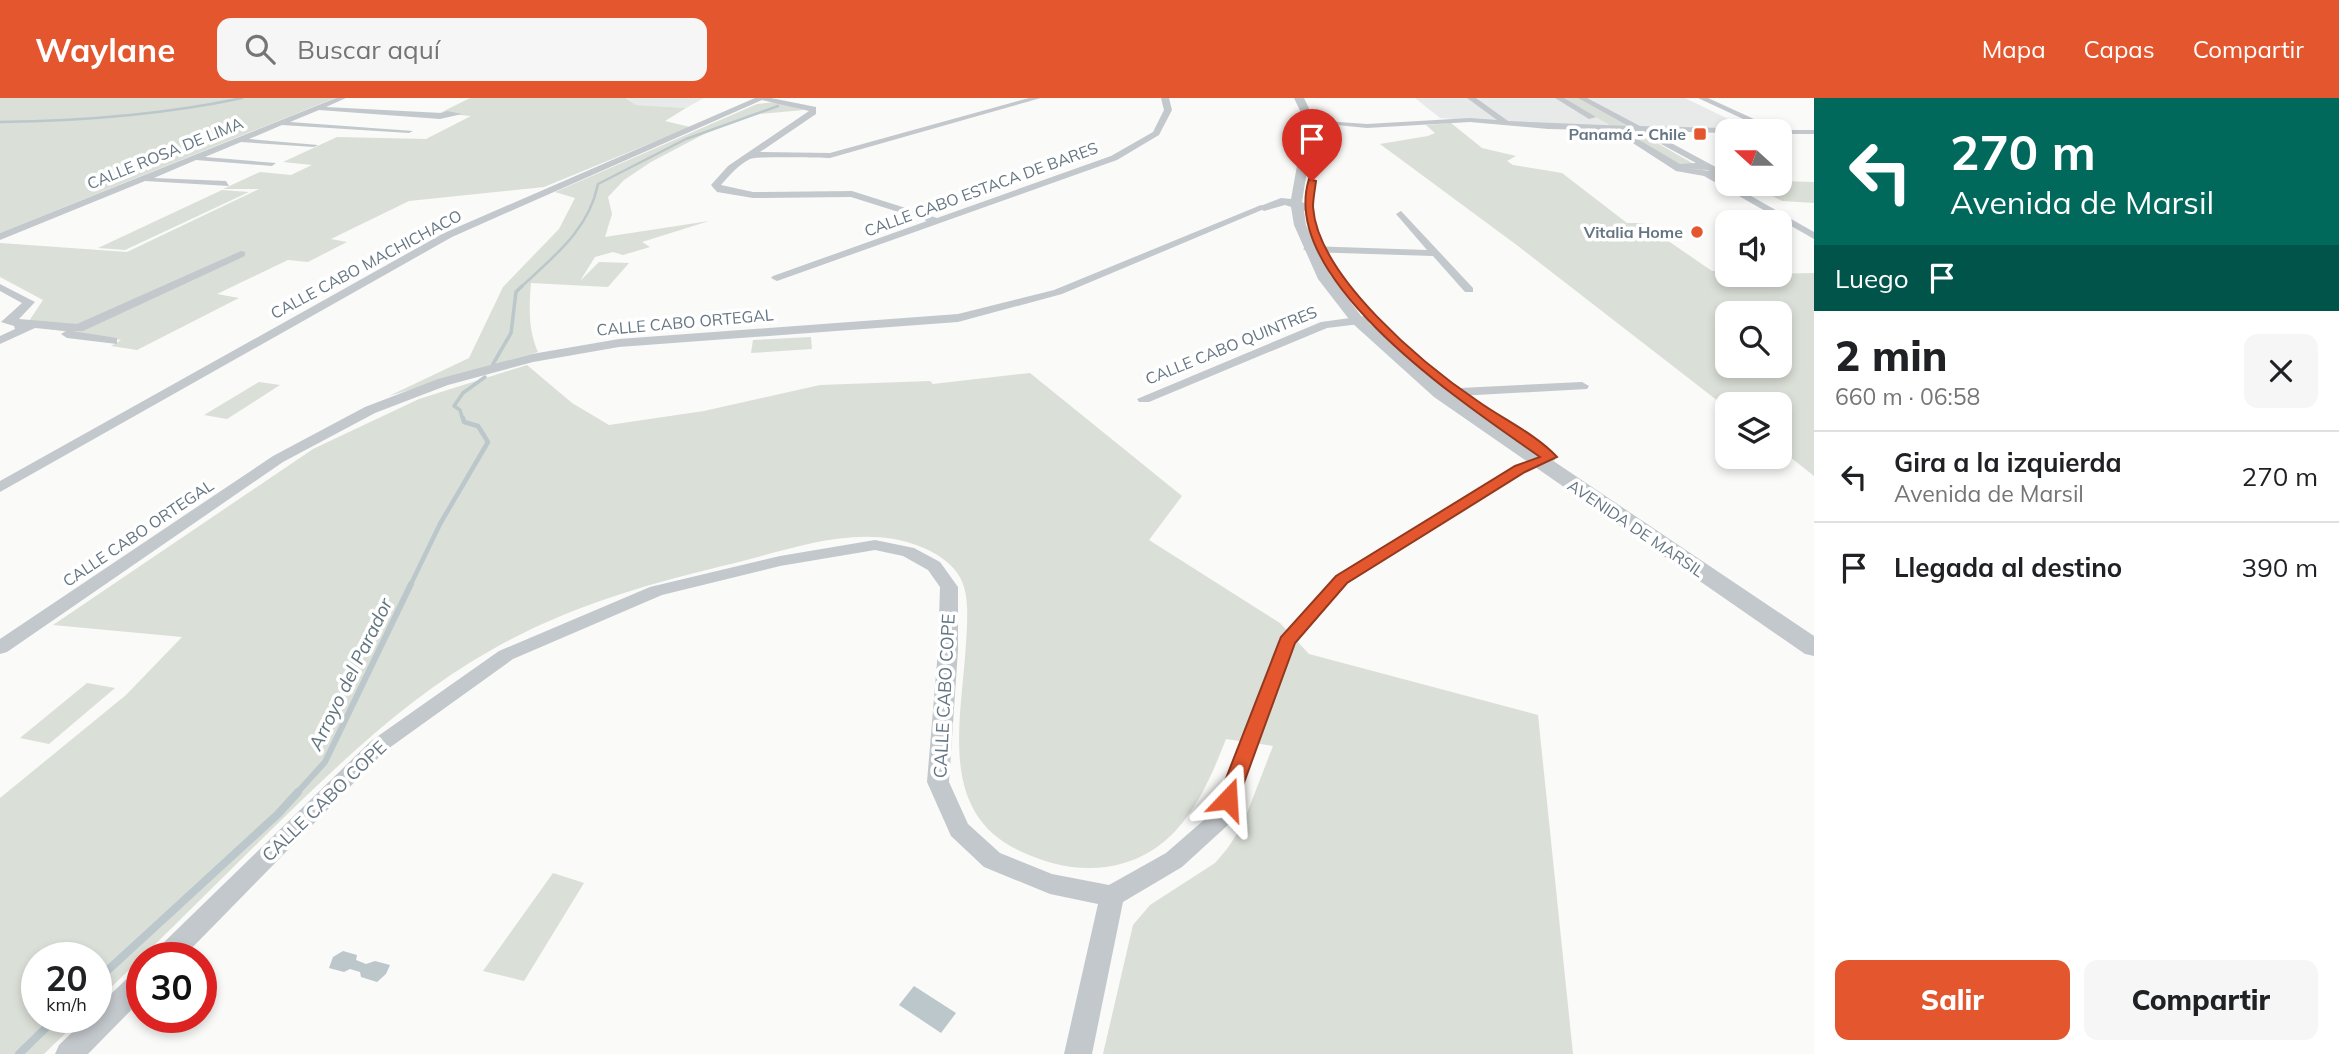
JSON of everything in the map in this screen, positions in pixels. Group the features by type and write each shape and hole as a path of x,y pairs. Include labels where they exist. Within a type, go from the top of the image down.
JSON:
{"street":[{"name":"CALLE ROSA DE LIMA","path":"0,237 342,98"},
{"path":"761,98 802,104 813,109 813,112 731,168 716,185 720,190 753,195 852,194 937,221"},
{"name":"CALLE CABO MACHICHACO","path":"0,486 448,235 761,98"},
{"path":"752,154 801,157 830,155 1037,98"},
{"name":"CALLE CABO ESTACA DE BARES","path":"777,278 1061,178 1137,147 1156,134 1168,110 1165,98"},
{"path":"1299,98 1315,123"},
{"path":"1308,98 1315,123"},
{"path":"1471,98 1483,110 1508,124"},
{"path":"1559,98 1679,167 1708,171"},
{"path":"1582,98 1814,236"},
{"path":"1702,98 1750,119"},
{"path":"315,109 441,115"},
{"path":"1465,109 1483,110"},
{"path":"1450,114 1484,115 1483,110"},
{"path":"1595,119 1619,118"},
{"path":"1315,123 1386,126 1470,120 1613,129 1715,130"},
{"name":"AVENIDA DE MARSIL","path":"1315,123 1302,202 1324,276 1365,319 1448,393 1814,648"},
{"path":"278,124 409,131"},
{"path":"1604,124 1628,124"},
{"path":"1792,131 1814,132"},
{"path":"237,141 314,145"},
{"path":"192,159 272,163"},
{"path":"142,180 226,184"},
{"path":"1270,205 1302,202"},
{"path":"1270,205 1302,202"},
{"name":"CALLE CABO ORTEGAL","path":"0,648 278,459 370,410 443,382 532,358 618,343 958,318 1058,292 1270,205"},
{"path":"1401,214 1469,290"},
{"path":"1315,249 1434,253"},
{"path":"7,322 79,328 241,254"},
{"path":"0,287 29,302 22,312 7,322"},
{"name":"CALLE CABO QUINTRES","path":"1144,399 1325,325 1365,319"},
{"path":"7,322 113,341"},
{"path":"0,341 29,328"},
{"path":"1448,393 1582,386"},
{"path":"1078,1054 1112,896 1174,860 1221,818 1287,641 1342,579 1520,469 1544,460"},
{"name":"AVENIDA DE MARSIL","path":"1544,460 1814,631"},
{"name":"CALLE CABO COPE","path":"181,942 378,746 506,654 656,590 780,561 875,545 908,552 934,566 949,587 948,650 938,782 959,830 992,860 1050,884 1112,896"},
{"path":"69,1054 126,997"}],"shaded area":[{"path":"0,98 335,98 0,233"},
{"path":"470,98 626,98 636,105 686,108 665,121 690,127 544,187 409,201 331,239 347,242 308,262 288,260 217,294 239,298 137,350 111,346 121,340 22,325 29,321 43,300 0,277 0,243 127,252 259,189 223,189 260,172 291,175 312,165 283,162 337,137 426,139 471,116 440,113"},
{"path":"627,98 704,98 686,108 636,105"},
{"path":"1415,98 1685,98 1728,119 1715,119 1715,128 1547,125 1440,118"},
{"path":"1563,98 1578,98 1708,172 1688,170"},
{"path":"775,102 804,110 759,114 708,132 651,162 624,180 608,197 612,214 605,237 709,221 642,242 650,247 623,255 613,252 595,257 580,281 599,262 629,263 608,287 531,283 531,327 538,352 389,396 469,358 503,287 559,229 575,198 555,192 757,104"},
{"path":"1451,123 1482,148 1516,156 1507,161 1513,165 1562,173 1627,223 1642,223 1715,271 1715,287 1792,287 1792,274 1814,273 1814,476 1792,459 1792,392 1715,392 1715,399 1518,246 1380,144 1435,133 1426,125"},
{"path":"1792,181 1814,182 1814,203 1782,201 1773,196 1792,196"},
{"path":"222,190 249,192 125,250 98,248"},
{"path":"811,337 812,349 751,353 753,340"},
{"path":"527,365 572,403 609,425 704,411 820,385 930,381 933,384 1030,373 1182,496 1149,540 1280,623 1309,654 1538,715 1573,1054 1103,1054 1133,925 1150,905 1215,863 1227,849 1242,826 1273,746 1226,739 1207,782 1184,821 1169,838 1130,861 1106,867 1073,867 1041,860 1020,851 993,834 976,813 965,788 959,732 967,607 960,577 936,554 904,541 854,537 814,543 611,597 551,620 493,649 432,688 375,733 157,942 126,942 126,973 112,986 112,942 21,942 21,1033 66,1033 44,1054 0,1054 0,798 126,695 182,637 53,625 313,449 419,399"},
{"path":"259,382 280,385 227,419 204,415"},
{"path":"87,683 115,688 49,744 20,738"},
{"path":"553,873 584,883 524,981 483,971"},
{"path":"343,951 357,955 356,960 366,964 375,961 390,965 386,974 377,982 361,977 360,972 350,969 344,972 329,968 333,957"},
{"path":"914,986 956,1013 941,1033 899,1005"}],"waterway":[{"path":"0,122 122,116 242,98"},
{"name":"Arroyo del Parador","path":"520,288 557,254 578,229 587,215 598,184 686,139 778,106"},
{"name":"Arroyo del Parador","path":"493,364 511,333 516,292 520,288"},
{"name":"Arroyo del Parador","path":"463,420 460,410 454,406 463,393 485,377"},
{"name":"Arroyo del Parador","path":"410,586 440,524 488,442 478,426 464,422 463,418"},
{"name":"Arroyo del Parador","path":"296,794 325,762 411,584"},
{"name":"Arroyo del Parador","path":"112,966 278,814 298,792"},
{"name":"Arroyo del Parador","path":"19,1054 41,1033"}],"place":[{"name":"Panamá - Chile","path":"1700,134"},
{"name":"Vitalia Home","path":"1697,232"}],"route":[{"path":"1228,799 1287,641 1342,579 1520,469 1550,457 1456,393 1372,319 1338,277 1321,249 1312,226 1309,208 1312,181"}]}
